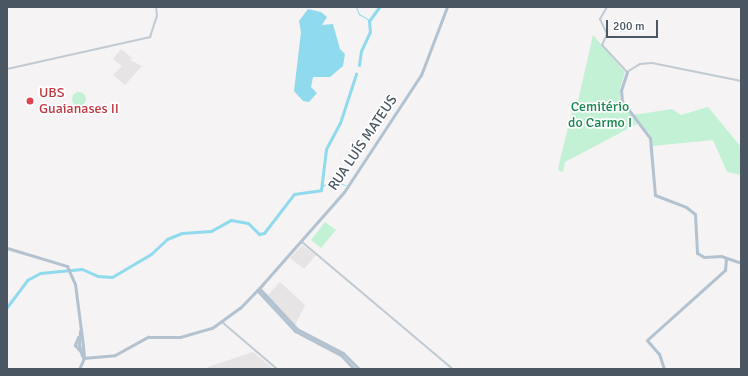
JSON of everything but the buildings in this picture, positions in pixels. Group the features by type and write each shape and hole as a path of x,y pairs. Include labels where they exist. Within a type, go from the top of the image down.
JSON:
{"main road":[{"name":"RUA LUÍS MATEUS","path":"83,358 110,356 144,338 184,336 222,322 258,289 302,242 344,192 415,85 447,7"},
{"path":"627,72 621,90 622,101 650,138 654,194 686,207 695,214 697,253 726,258 741,263"},
{"path":"7,248 66,264 75,284 82,342 80,349 83,358"},
{"path":"664,369 660,354 647,340 724,270 726,258"},
{"path":"258,289 295,331 341,355 354,369"},
{"path":"258,289 297,329 343,353 359,369"},
{"path":"79,369 83,358 75,340 78,337 80,327"},
{"path":"78,337 82,342"}],"street":[{"path":"7,69 150,37 157,16 156,7"},
{"path":"607,7 600,19 607,34 602,45 627,72 640,64 652,63 741,81"},
{"path":"302,242 389,312 453,369"},
{"path":"222,322 277,369"}],"shaded area":[{"path":"121,49 132,58 130,60 142,66 125,85 113,75 122,66 113,59"},
{"path":"302,245 316,255 304,269 290,258"},
{"path":"280,282 305,305 295,325 267,296"},
{"path":"253,352 274,369 208,368 208,367"}],"green space":[{"name":"Cemitério do Carmo I","path":"593,35 625,72 620,89 620,99 637,124 565,162 563,172 558,170 560,160 572,111 576,110"},
{"path":"79,92 84,94 86,99 84,104 79,106 74,104 72,99 74,94"},
{"path":"708,107 741,147 741,175 727,172 713,140 652,146 649,133 633,115 672,109 681,115"},
{"path":"325,222 336,230 321,248 311,240"}],"water":[{"path":"308,9 321,12 327,17 322,25 333,24 340,49 345,54 343,66 330,77 313,77 311,87 317,93 309,102 303,101 294,91 301,32 299,21"}],"waterway":[{"path":"356,7 359,14 369,20"},
{"path":"359,65 361,51 370,32 369,21 379,7"},
{"path":"7,307 27,280 40,273 82,269 98,276 112,277 151,254 167,239 182,233 211,231 231,220 248,223 259,234 264,233 294,194 321,190 326,149 340,123 356,74"},
{"path":"322,186 334,181 345,185"}],"place":[{"name":"UBS Guaianases II","path":"30,101"}]}
